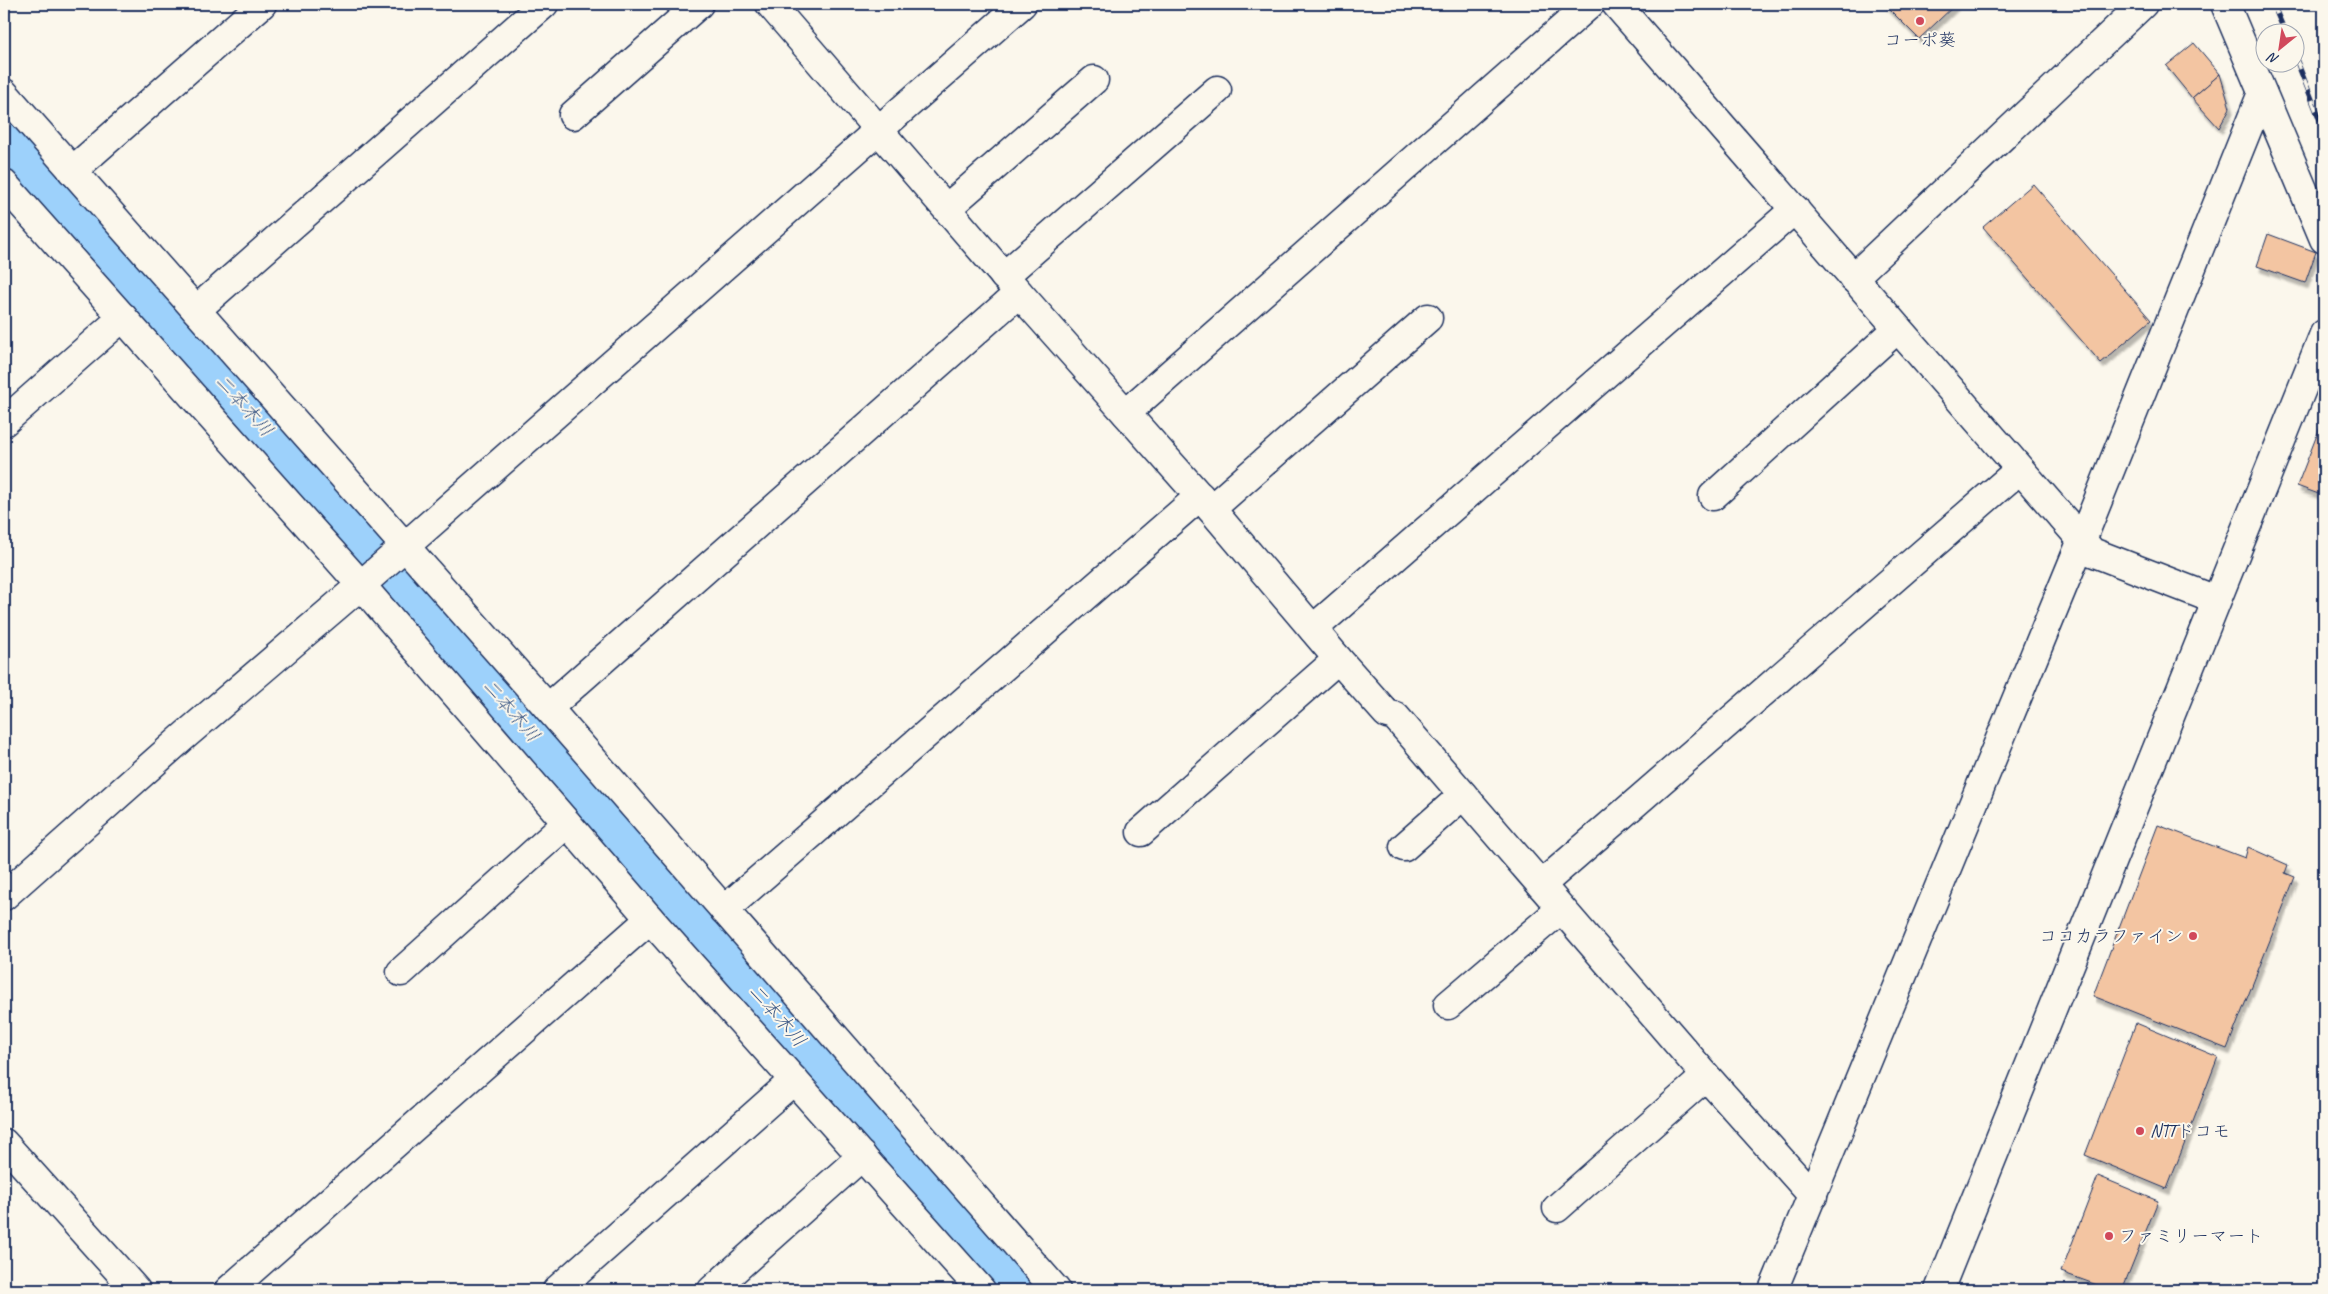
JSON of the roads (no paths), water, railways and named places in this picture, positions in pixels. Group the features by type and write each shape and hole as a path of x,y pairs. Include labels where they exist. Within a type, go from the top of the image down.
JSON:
{"street":[{"path":"72,171 262,4"},
{"path":"196,310 544,4"},
{"path":"573,115 699,4"},
{"path":"770,4 879,128 1011,285 1206,503 1338,659 1387,714 1395,716 1706,1076 1813,1196"},
{"path":"4,896 182,738 361,585 1022,4"},
{"path":"1126,413 1590,4"},
{"path":"1616,4 2092,552 2216,600"},
{"path":"1853,278 2143,4"},
{"path":"2225,4 2324,239"},
{"path":"946,208 1094,80"},
{"path":"548,708 1011,285 1217,90"},
{"path":"4,93 548,708 1056,1290"},
{"path":"1773,1290 2082,540 2262,93"},
{"path":"4,184 361,585 650,919 981,1290"},
{"path":"1313,629 1795,209"},
{"path":"4,422 123,317"},
{"path":"724,910 1428,318"},
{"path":"1713,496 1897,329"},
{"path":"1939,1290 2324,334"},
{"path":"1541,885 2019,470"},
{"path":"1142,832 1338,659"},
{"path":"1404,848 1462,795"},
{"path":"401,972 567,823"},
{"path":"1448,1005 1561,909"},
{"path":"229,1290 650,919"},
{"path":"1557,1208 1706,1076"},
{"path":"557,1290 794,1080"},
{"path":"4,1143 136,1290"},
{"path":"712,1290 862,1156"}],"waterway":[{"name":"二本木川","path":"4,132 399,579 1017,1290"}],"railway":[{"path":"2273,4 2281,22"},
{"path":"2301,72 2324,130"}],"place":[{"name":"コーポ葵","path":"1920,21"},
{"name":"ココカラファイン","path":"2193,936"},
{"name":"NTTドコモ","path":"2140,1131"},
{"name":"ファミリーマート","path":"2109,1236"}]}
